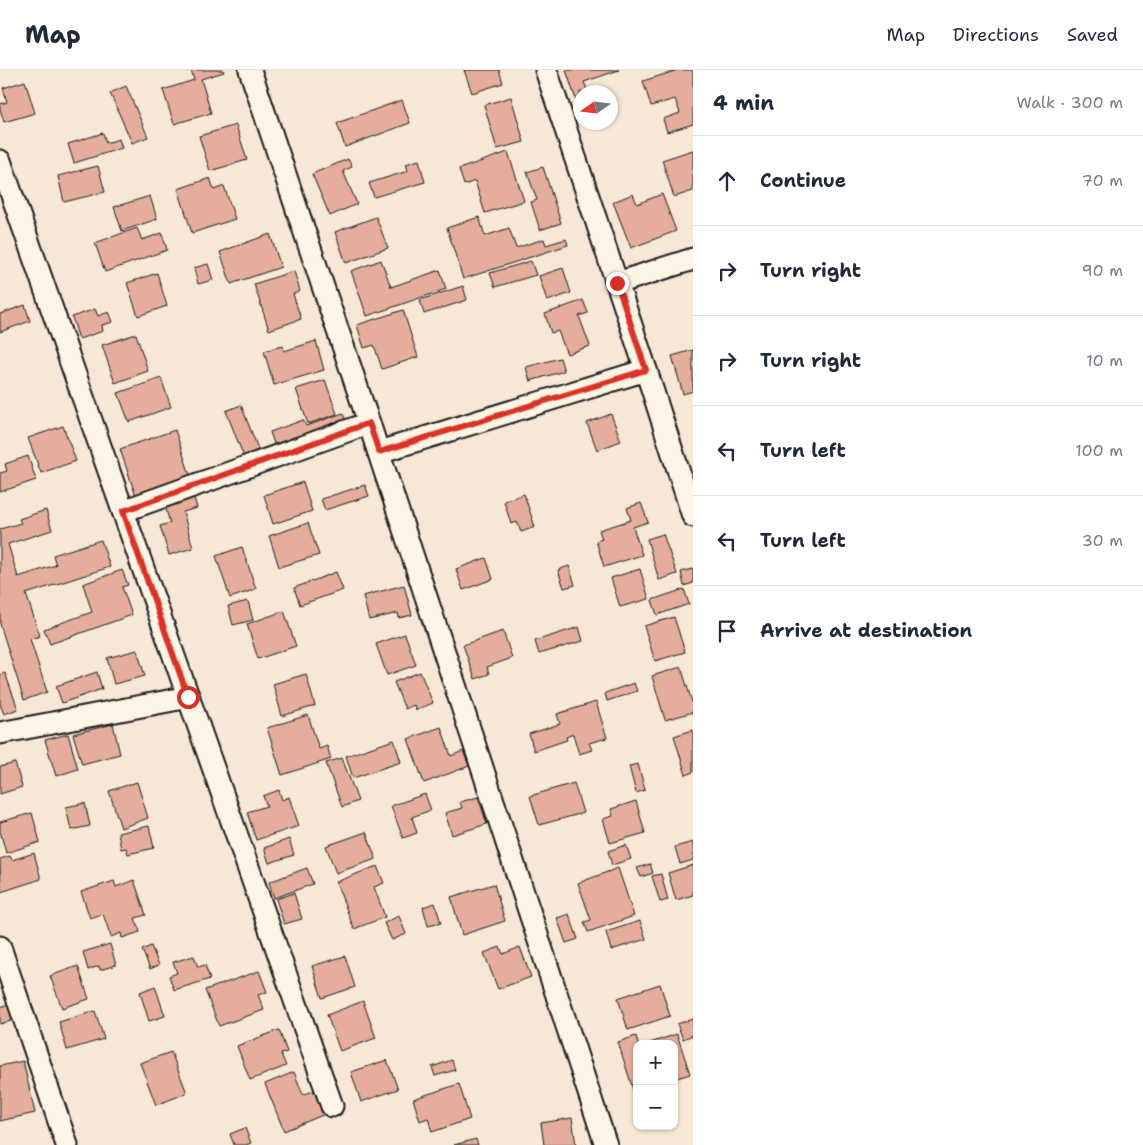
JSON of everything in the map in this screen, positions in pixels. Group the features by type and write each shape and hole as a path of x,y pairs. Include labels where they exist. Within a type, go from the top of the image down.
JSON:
{"street":[{"path":"250,70 379,452 606,1145"},
{"path":"546,70 693,516"},
{"path":"0,161 332,1106"},
{"path":"617,283 693,258"},
{"path":"379,452 646,370"},
{"path":"123,511 369,423"},
{"path":"0,733 188,697"},
{"path":"0,947 67,1145"}],"building":[{"path":"191,70 223,70 224,72 201,79 211,113 174,124 163,90 194,80"},
{"path":"464,70 499,70 503,83 472,93"},
{"path":"566,70 619,70 584,82 585,85 573,85 573,91"},
{"path":"674,70 693,70 693,124 667,132 663,119 680,113 675,99 651,106 643,81"},
{"path":"25,81 35,113 4,122 0,109 0,104 7,102 3,88"},
{"path":"126,86 148,137 132,143 110,93"},
{"path":"511,97 524,142 497,149 484,105"},
{"path":"402,100 410,123 345,147 337,123"},
{"path":"236,125 247,160 210,171 199,136"},
{"path":"103,133 106,143 119,139 122,148 74,163 68,144"},
{"path":"693,150 693,191 674,197 662,160"},
{"path":"508,152 524,201 485,213 475,181 464,185 459,169"},
{"path":"348,159 352,167 343,171 357,204 330,216 312,174"},
{"path":"419,160 425,182 374,197 369,183 408,171 406,164"},
{"path":"98,166 105,192 64,202 58,176"},
{"path":"543,167 561,223 540,230 531,202 537,200 527,172"},
{"path":"210,178 214,190 224,186 235,219 192,233 178,189"},
{"path":"633,194 637,204 662,194 676,231 631,248 613,202"},
{"path":"150,196 157,219 122,231 114,207"},
{"path":"376,217 388,248 346,263 335,232"},
{"path":"479,217 485,236 509,228 516,248 544,239 546,245 566,239 568,245 463,279 447,228"},
{"path":"137,228 142,240 162,233 167,250 105,272 95,243"},
{"path":"270,234 281,267 231,284 220,252"},
{"path":"381,260 391,287 440,270 446,289 367,316 351,271"},
{"path":"531,261 536,275 495,287 490,273"},
{"path":"208,264 213,280 198,284 194,268"},
{"path":"563,268 571,293 547,301 539,276"},
{"path":"294,271 300,291 293,294 301,319 269,330 254,284"},
{"path":"157,273 167,306 138,316 127,283"},
{"path":"463,286 467,300 424,314 420,300"},
{"path":"583,300 588,313 579,316 590,346 567,354 558,331 551,333 545,314"},
{"path":"25,305 30,321 0,332 0,314"},
{"path":"95,309 98,316 109,312 113,322 102,325 103,331 79,339 72,317"},
{"path":"403,310 418,357 382,369 374,345 364,348 357,325"},
{"path":"136,334 148,371 115,383 102,345"},
{"path":"316,341 324,370 274,385 264,351 283,346 284,351"},
{"path":"693,350 693,391 683,394 672,356"},
{"path":"560,358 564,371 530,381 526,367"},
{"path":"161,378 171,407 129,422 118,393"},
{"path":"325,380 337,414 308,424 296,389"},
{"path":"241,405 260,454 245,460 226,411"},
{"path":"343,413 348,427 277,452 270,432 303,420 306,426"},
{"path":"611,414 621,441 597,450 587,423"},
{"path":"63,426 76,461 41,473 28,438"},
{"path":"175,430 192,481 137,499 120,449"},
{"path":"28,456 36,480 0,492 0,473 7,471 5,464"},
{"path":"303,482 312,511 273,524 264,495"},
{"path":"365,485 369,496 325,510 321,499"},
{"path":"524,494 535,527 521,532 517,522 511,524 504,501"},
{"path":"194,498 197,508 183,512 193,548 169,555 160,526 170,523 165,506"},
{"path":"641,503 648,522 633,527 642,555 604,567 596,541 602,539 599,530 631,520 627,508"},
{"path":"46,510 52,530 8,544 18,577 56,565 53,555 101,540 110,567 26,594 40,636 30,639 47,692 24,700 0,624 0,529 21,523 19,519"},
{"path":"308,523 319,555 279,567 269,536"},
{"path":"663,534 677,574 659,580 647,539"},
{"path":"242,547 256,589 230,598 216,556"},
{"path":"486,558 493,579 463,590 456,569"},
{"path":"569,566 575,585 564,588 558,570"},
{"path":"640,569 649,599 620,607 611,578"},
{"path":"693,569 693,583 684,586 681,572"},
{"path":"122,570 128,585 122,587 132,615 50,644 44,629 92,612 83,584"},
{"path":"336,572 343,590 300,605 294,588"},
{"path":"404,585 412,615 399,618 398,613 369,620 363,596"},
{"path":"684,589 689,604 657,615 652,600"},
{"path":"248,601 253,620 233,625 228,606"},
{"path":"284,611 296,646 258,659 247,624"},
{"path":"674,617 685,652 655,661 644,626"},
{"path":"579,627 583,641 539,654 535,641"},
{"path":"503,631 512,658 487,667 489,674 475,679 463,645"},
{"path":"405,634 416,665 387,675 376,644"},
{"path":"137,650 145,676 114,684 107,658"},
{"path":"681,667 693,705 693,712 665,720 652,676"},
{"path":"97,672 102,689 62,703 56,686"},
{"path":"420,672 433,703 416,710 414,705 405,709 394,682"},
{"path":"5,673 18,709 4,714 0,704 0,675"},
{"path":"306,674 315,706 282,716 273,684"},
{"path":"634,683 637,691 607,701 605,693"},
{"path":"596,702 607,738 589,743 592,750 579,754 573,734 566,737 567,740 534,751 529,734 560,724 557,714"},
{"path":"308,715 319,749 327,746 331,759 282,775 267,728"},
{"path":"113,724 120,754 82,764 73,734"},
{"path":"441,727 451,756 463,751 469,766 424,783 408,739"},
{"path":"693,730 693,772 686,775 674,736"},
{"path":"68,734 78,769 56,776 45,740"},
{"path":"394,740 401,762 353,778 346,756"},
{"path":"342,758 358,801 342,807 326,763"},
{"path":"15,763 22,787 0,794 0,767"},
{"path":"638,764 645,790 636,793 629,766"},
{"path":"137,782 148,818 121,828 109,791"},
{"path":"574,783 583,813 539,825 530,796"},
{"path":"279,790 282,800 289,797 299,826 256,840 247,812 267,806 263,796"},
{"path":"425,794 431,810 412,817 417,833 403,838 391,806"},
{"path":"478,797 487,824 452,835 445,813 462,808 460,802"},
{"path":"636,801 645,833 610,843 603,819 613,816 611,809"},
{"path":"85,803 90,826 71,830 66,807"},
{"path":"32,813 40,842 6,853 0,831 0,822"},
{"path":"149,826 154,848 128,854 126,848 121,849 118,833"},
{"path":"366,832 376,859 336,873 326,846"},
{"path":"289,839 294,855 269,863 264,848"},
{"path":"693,842 693,860 680,864 675,847"},
{"path":"626,845 631,859 612,865 608,851"},
{"path":"34,853 41,879 1,892 0,859 10,856 12,860"},
{"path":"650,864 653,873 641,877 637,868"},
{"path":"693,865 693,895 676,900 668,873"},
{"path":"377,866 384,883 374,887 385,917 354,929 336,882"},
{"path":"307,868 313,884 274,898 269,882"},
{"path":"618,868 634,916 588,932 584,922 591,920 578,883"},
{"path":"661,874 668,900 660,902 652,876"},
{"path":"134,880 146,915 135,918 140,932 122,938 121,933 111,937 103,914 90,918 81,892 114,881 116,887"},
{"path":"494,884 505,921 462,935 451,897"},
{"path":"294,893 302,919 284,924 276,899"},
{"path":"435,903 441,923 428,926 423,907"},
{"path":"569,914 578,939 566,943 557,918"},
{"path":"399,916 406,934 392,940 384,923"},
{"path":"640,921 646,939 611,950 606,932"},
{"path":"110,944 116,965 100,970 99,966 88,970 83,952"},
{"path":"151,946 159,965 150,969 142,950"},
{"path":"500,947 503,954 520,947 531,977 498,989 484,953"},
{"path":"194,956 198,967 205,965 210,979 174,990 169,976 177,973 173,962"},
{"path":"345,956 355,987 322,998 312,966"},
{"path":"78,966 89,999 62,1008 50,976"},
{"path":"259,971 267,992 258,995 264,1010 219,1026 205,990"},
{"path":"660,984 670,1016 628,1030 618,998"},
{"path":"155,986 165,1016 149,1021 140,992"},
{"path":"363,1001 376,1038 340,1051 327,1015"},
{"path":"9,1004 14,1020 0,1024 0,1007"},
{"path":"95,1011 104,1039 67,1050 59,1022"},
{"path":"693,1019 693,1035 683,1039 677,1024"},
{"path":"279,1030 287,1052 281,1054 286,1066 250,1080 237,1046"},
{"path":"677,1034 690,1074 678,1078 678,1040 659,1040"},
{"path":"636,1036 637,1040 633,1040 633,1090 618,1042"},
{"path":"171,1052 187,1093 156,1105 140,1063"},
{"path":"387,1060 398,1089 361,1102 351,1072"},
{"path":"452,1060 455,1070 435,1076 432,1067"},
{"path":"23,1061 35,1113 0,1121 0,1066"},
{"path":"294,1072 303,1095 315,1090 325,1114 284,1131 265,1084"},
{"path":"459,1084 470,1119 432,1132 428,1118 420,1121 413,1099"},
{"path":"572,1118 576,1145 544,1145 541,1123"},
{"path":"245,1128 251,1143 234,1145 230,1134"},
{"path":"476,1139 478,1145 454,1145"}],"route":[{"path":"188,697 123,511 369,423 379,452 646,370 617,283"}]}
